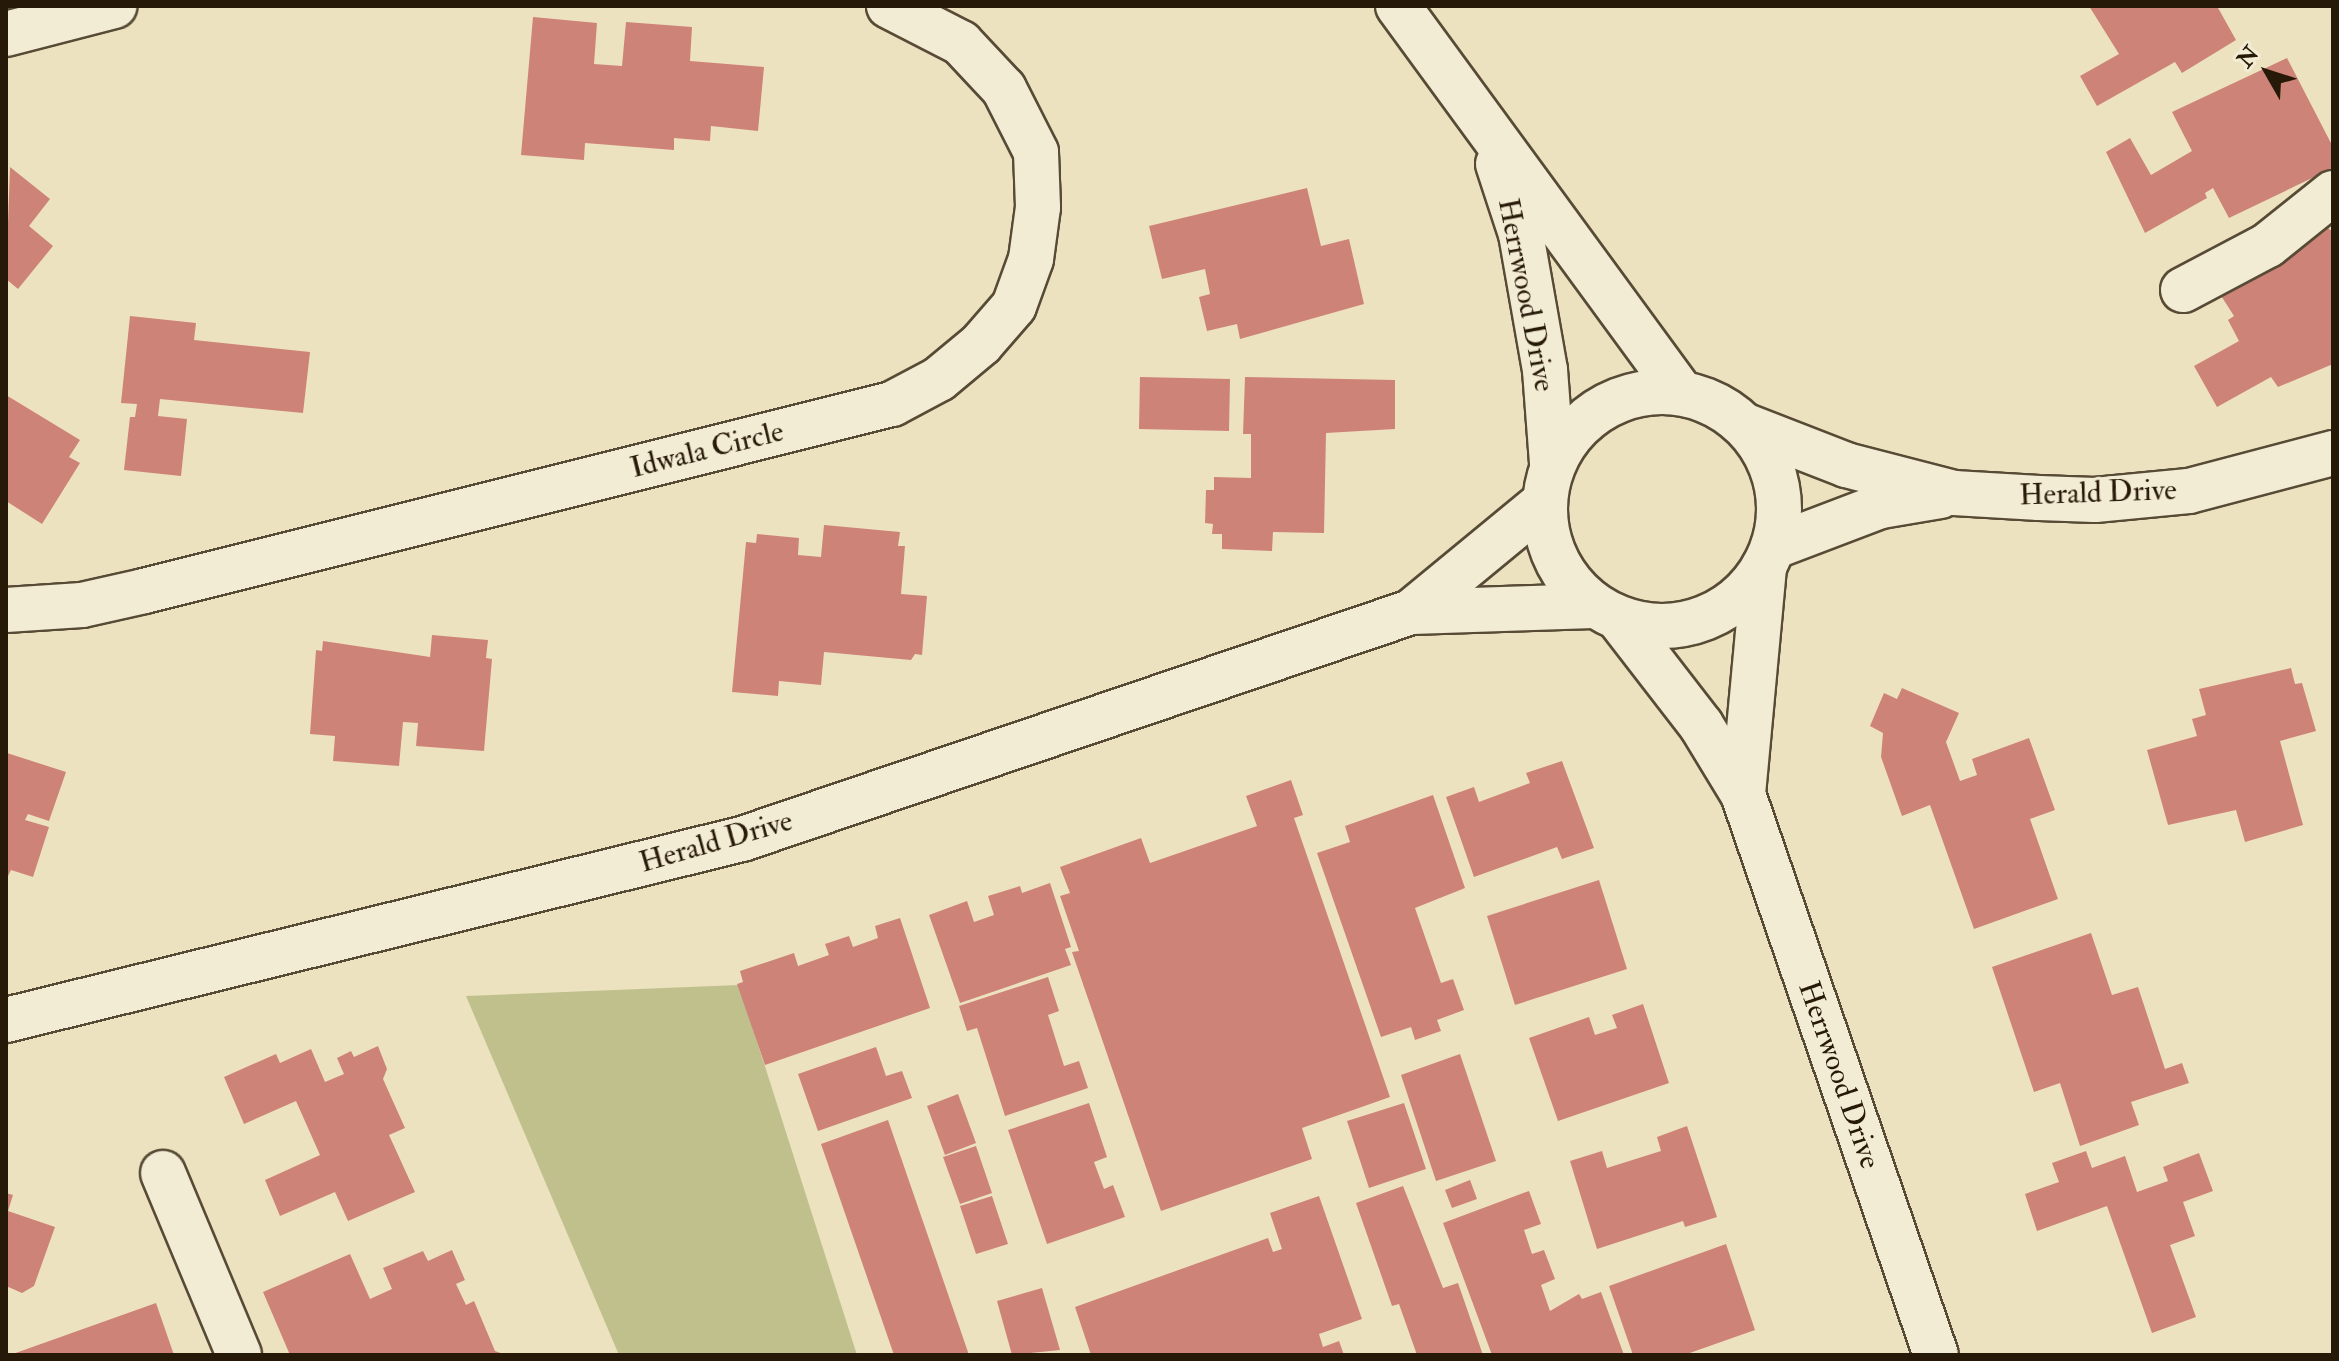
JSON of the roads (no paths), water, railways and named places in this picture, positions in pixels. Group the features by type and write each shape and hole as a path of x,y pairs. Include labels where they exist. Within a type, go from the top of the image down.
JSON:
{"street":[{"path":"6,34 114,6"},
{"name":"Idwala Circle","path":"6,610 82,605 144,591 892,404 939,379 981,344 1014,306 1031,259 1036,220 1036,152 1004,89 961,43 889,6"},
{"name":"Herrwood Drive","path":"1398,6 1680,392"},
{"name":"Herrwood Drive","path":"1487,128 1521,234 1545,370 1548,484"},
{"path":"2183,290 2268,245 2333,193"},
{"path":"1680,392 1716,403 1746,426 1765,453 1777,486 1779,520 1769,557 1744,594 1717,613 1685,625 1652,627 1606,613 1565,578 1548,543 1548,484 1573,431 1604,406 1641,393 1680,392"},
{"name":"Herald Drive","path":"1746,426 1846,465 1954,493 2095,500 2189,491 2333,453"},
{"name":"Herald Drive","path":"1411,612 1548,484"},
{"name":"Herald Drive","path":"1769,557 1881,506 1954,493"},
{"name":"Herrwood Drive","path":"1743,794 1769,557"},
{"name":"Herald Drive","path":"6,1020 742,839 1411,612 1606,613"},
{"name":"Herrwood Drive","path":"1606,613 1701,725 1743,794 1936,1355"},
{"path":"163,1173 239,1355"}]}
